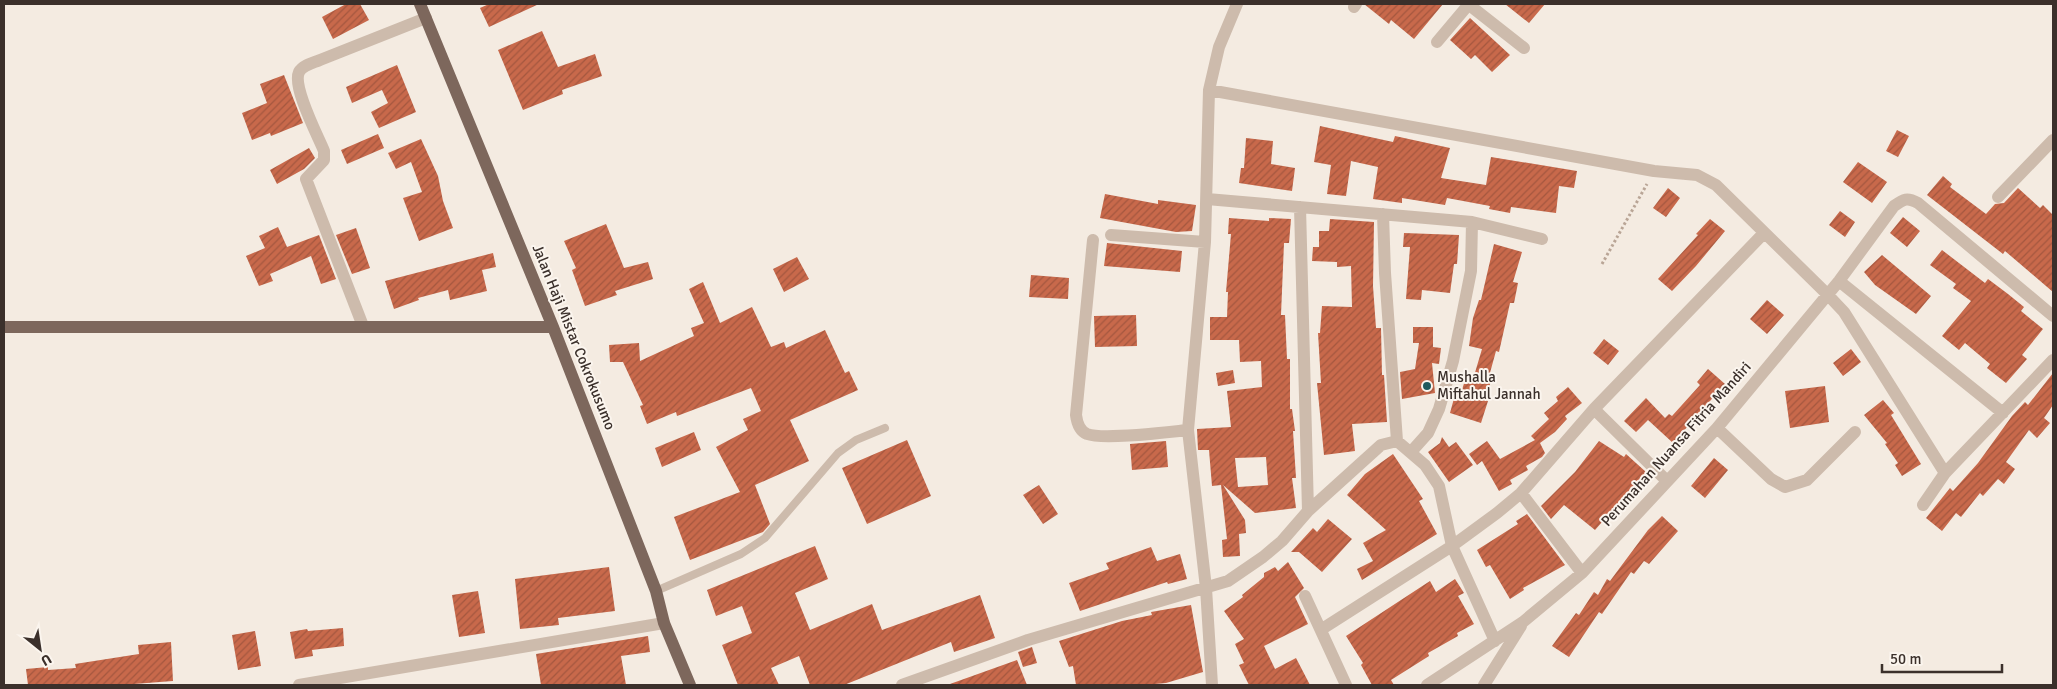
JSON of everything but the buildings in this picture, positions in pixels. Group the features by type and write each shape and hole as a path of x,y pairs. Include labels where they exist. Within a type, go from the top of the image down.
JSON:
{"main road":[{"name":"Jalan Haji Mistar Cokrokusumo","path":"420,4 553,327 656,591 664,623 690,685"},
{"path":"4,327 553,327"}],"street":[{"path":"1211,685 1206,588 1188,430 1205,242 1209,90 1219,47 1237,4"},
{"path":"1437,42 1469,4 1524,48"},
{"path":"363,326 306,179 324,160 324,151 301,95 298,80 299,72 312,63 426,18"},
{"path":"1209,90 1654,171 1696,175 1716,186 1844,312 1945,473"},
{"path":"1998,197 2053,140"},
{"name":"Perumahan Nuansa Fitria Mandiri","path":"1427,685 1523,622 1582,573 1716,428 1838,281 1894,206 1904,198 1910,198 1918,203 2053,316"},
{"path":"1207,199 1472,222 1542,239"},
{"path":"1300,207 1308,511"},
{"path":"1384,214 1385,273 1397,441"},
{"path":"1411,452 1428,433 1438,409 1453,361 1464,317 1471,271 1472,222"},
{"path":"1322,629 1452,546 1497,513 1520,493 1594,409 1764,233"},
{"path":"1111,235 1205,242"},
{"path":"1094,240 1076,416 1080,429 1087,434 1104,436 1188,430"},
{"path":"1838,281 2003,413"},
{"path":"1923,505 1945,473 2053,360"},
{"path":"1594,409 1667,482"},
{"path":"1716,428 1771,479 1785,487 1807,480 1855,432"},
{"path":"902,685 1028,640 1228,581 1263,557 1282,541 1308,511 1381,445 1390,441 1397,441 1425,464 1439,486 1452,546 1495,641"},
{"path":"1520,493 1582,573"},
{"path":"1305,596 1322,629 1346,685"},
{"path":"1484,685 1523,622"},
{"path":"299,685 664,623"}],"lane":[{"path":"656,591 741,554 765,538 838,453 856,440 885,428"}],"path":[{"path":"1602,264 1654,171"}],"place":[{"name":"Mushalla Miftahul Jannah","path":"1427,386"}]}
